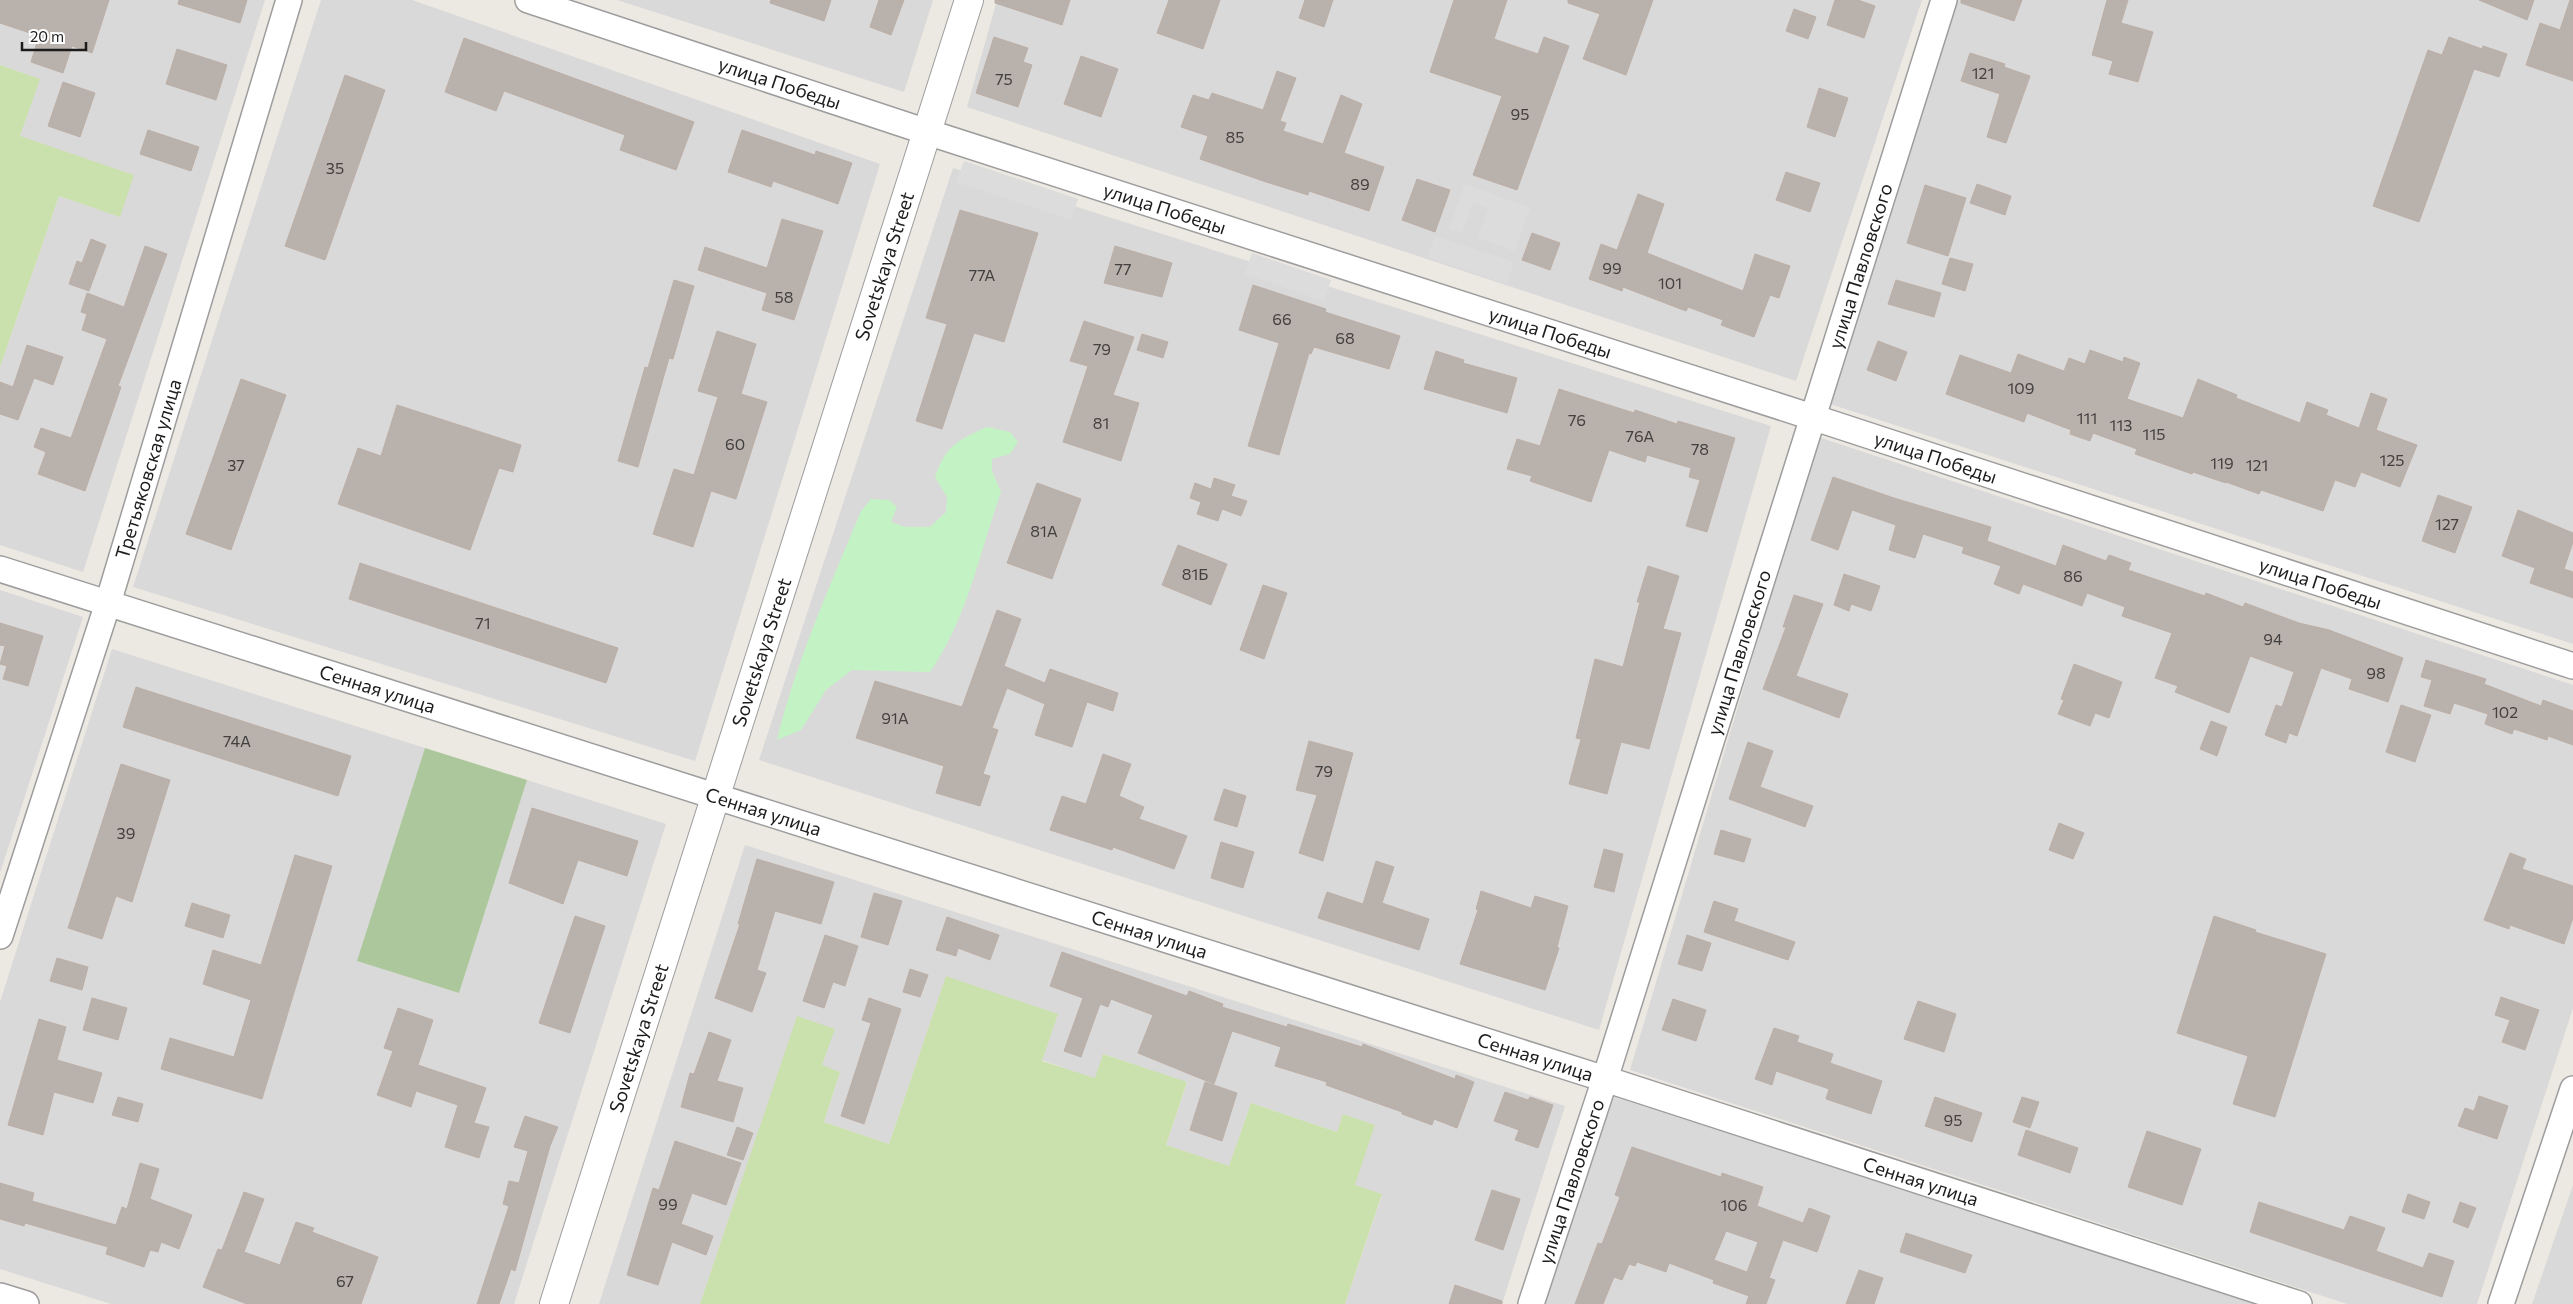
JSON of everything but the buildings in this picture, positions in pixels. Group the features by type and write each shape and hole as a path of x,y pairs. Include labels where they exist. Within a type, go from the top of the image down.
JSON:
{"street":[{"name":"Третьяковская улица","path":"0,936 108,603 289,0"},
{"name":"улица Победы","path":"528,0 927,132 1812,417 2573,666"},
{"name":"Sovetskaya Street","path":"554,1304 969,0"},
{"name":"улица Павловского","path":"1532,1304 1605,1079 1944,0"},
{"name":"Сенная улица","path":"0,569 1605,1079 2299,1304"},
{"path":"2501,1304 2573,1089"},
{"path":"0,1296 26,1304"}],"shaded area":[{"path":"0,0 265,0 83,572 0,545 0,367 59,196 120,216 20,136 39,79 0,65"},
{"path":"321,0 412,0 880,164 695,761 133,587"},
{"path":"617,0 933,0 904,92"},
{"path":"997,0 1922,0 1796,381 967,107"},
{"path":"1955,0 2573,0 2573,644 1830,404"},
{"path":"964,161 1078,199 1071,220 956,182"},
{"path":"953,168 1771,426 1599,1030 759,760"},
{"path":"1465,184 1530,208 1515,251 1478,238 1488,208 1473,203 1462,233 1449,228"},
{"path":"1435,236 1514,262 1507,284 1428,257"},
{"path":"1252,253 1331,280 1324,301 1245,274"},
{"path":"1818,437 2573,685 2573,1008 2477,1304 2347,1304 1630,1070"},
{"path":"0,590 83,617 0,873"},
{"path":"112,649 425,748 358,961 459,993 527,780 666,824 514,1304 111,1304 0,1269 0,1002"},
{"path":"745,845 1565,1106 1502,1304 1345,1304 1382,1195 1355,1185 1337,1132 1251,1103 1229,1167 1166,1145 1187,1083 1104,1054 1095,1079 1042,1060 946,977 889,1144 824,1122 840,1072 822,1066 798,1016 700,1304 599,1304"},
{"path":"1611,1096 2258,1304 1544,1304"},
{"path":"2573,1185 2573,1304 2532,1304"}],"green space":[{"path":"0,65 40,79 20,136 134,175 120,217 59,196 0,367"},
{"path":"987,427 1010,432 1018,442 1010,454 992,459 992,471 1001,492 972,585 954,629 930,672 852,670 826,690 801,730 777,740 804,653 861,511 871,499 889,500 897,507 891,522 905,527 930,527 946,512 947,497 935,477 939,466 954,445"},
{"path":"425,748 527,780 459,993 357,961"},
{"path":"946,976 1058,1014 1042,1061 1095,1078 1103,1054 1187,1082 1166,1145 1229,1166 1251,1103 1337,1132 1343,1114 1375,1125 1355,1185 1382,1194 1345,1304 700,1304 797,1016 835,1029 822,1065 840,1072 824,1122 889,1144"}]}
